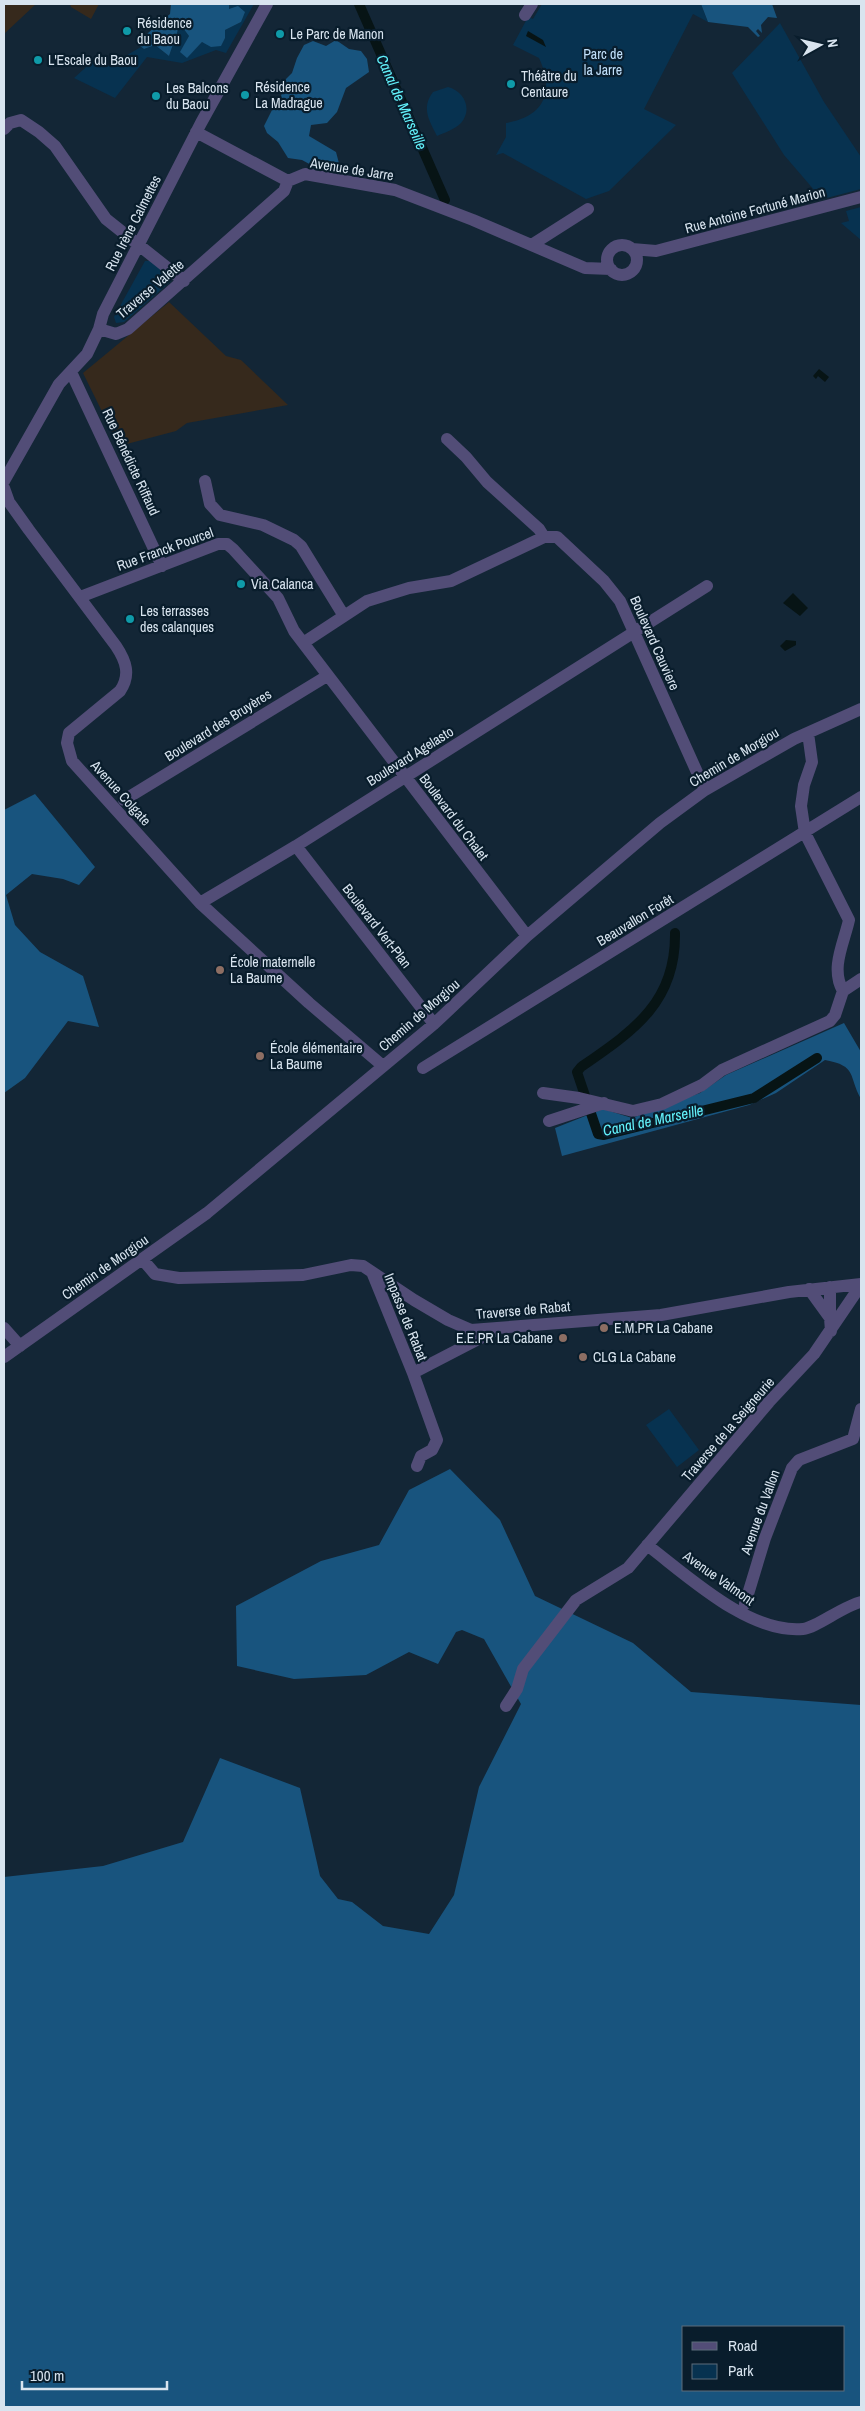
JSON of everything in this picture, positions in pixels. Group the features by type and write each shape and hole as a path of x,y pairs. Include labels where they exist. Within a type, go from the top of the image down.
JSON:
{"street":[{"path":"267,4 196,132 288,181"},
{"path":"525,15 532,4"},
{"path":"4,129 10,123 21,120 39,132 55,146 106,219 184,280"},
{"name":"Rue Irène Calmettes","path":"99,329 104,314 196,132"},
{"name":"Avenue de Jarre","path":"288,181 305,174 395,190 533,244"},
{"name":"Traverse Valette","path":"99,329 116,334 128,329 284,191 288,181"},
{"name":"Rue Antoine Fortuné Marion","path":"632,249 656,251 861,197"},
{"path":"533,244 588,209"},
{"path":"533,244 585,268 605,266 615,273 625,275 636,266 637,257 628,246 617,246 609,254 605,266"},
{"name":"Rue Antoine Fortuné Marion","path":"636,266 656,251"},
{"path":"4,481 7,468 60,384 87,354 99,329"},
{"name":"Rue Bénédicte Riffaud","path":"71,372 162,566"},
{"path":"303,644 367,601 409,588 451,581 545,537 539,529 487,482 466,457 447,439"},
{"path":"205,481 210,504 220,516 263,525 301,546 344,616"},
{"name":"Avenue Colgate","path":"4,488 7,500 124,658 127,673 126,683 120,691 69,733 68,751 72,761 200,903 309,1003 383,1066"},
{"name":"Boulevard Cauviere","path":"545,537 552,536 561,540 610,588 620,601 704,790"},
{"name":"Rue Franck Pourcel","path":"80,597 218,544 227,544 278,598 294,631 303,644"},
{"name":"Boulevard Agelasto","path":"200,903 296,846 707,586"},
{"name":"Boulevard du Chalet","path":"303,644 527,936"},
{"name":"Boulevard des Bruyères","path":"124,800 327,676"},
{"name":"Chemin de Morgiou","path":"4,1357 207,1213 434,1024 527,936 614,860 704,790 808,733 861,709"},
{"path":"808,733 812,762 804,785 801,806 805,833 849,920 837,966 838,981 844,991"},
{"name":"Beauvallon Forêt","path":"423,1068 861,797"},
{"name":"Boulevard Vert-Plan","path":"296,846 434,1024"},
{"path":"543,1093 604,1103 633,1111 662,1104 702,1085 722,1070 830,1021 836,1015 844,991 861,979"},
{"path":"549,1121 604,1103"},
{"name":"Traverse de Rabat","path":"143,1260 155,1274 179,1278 303,1275 351,1265 363,1266 414,1300 458,1325 471,1330 661,1315 809,1289"},
{"name":"Impasse de Rabat","path":"372,1272 413,1373 437,1440 432,1450 420,1456 417,1466"},
{"name":"Traverse de la Seigneurie","path":"809,1289 861,1285"},
{"name":"Traverse de la Seigneurie","path":"506,1706 517,1689 523,1669 576,1600 628,1568 769,1402 814,1354 861,1285"},
{"path":"830,1287 831,1331"},
{"path":"809,1289 830,1318"},
{"path":"4,1328 20,1346"},
{"name":"Impasse de Rabat","path":"413,1373 499,1329"},
{"name":"Avenue du Vallon","path":"742,1608 765,1538 792,1468 799,1460 852,1439 861,1410"},
{"name":"Avenue Valmont","path":"647,1546 742,1608 755,1620 774,1627 804,1630 851,1604 861,1602"}],"shaded area":[{"path":"4,4 36,4 4,34"},
{"path":"70,4 99,4 91,19 71,7"},
{"path":"171,4 229,4 229,9 238,6 245,12 241,22 225,30 225,38 221,46 211,47 202,42 187,58 180,52 189,36 180,24 169,56 155,45 144,49 140,46 148,33 170,14"},
{"path":"701,4 772,4 777,18 768,17 761,25 762,33 758,29 756,31 760,36 758,37 748,27 708,22"},
{"path":"528,31 543,40 546,47 526,36"},
{"path":"336,40 349,49 361,51 367,59 369,72 346,88 337,112 327,123 311,125 309,136 336,152 340,167 313,166 302,160 288,158 278,142 267,133 264,126 272,110 280,102 284,81 292,73 304,45 313,41 326,46"},
{"path":"169,302 226,356 241,360 288,405 187,423 176,431 119,446 83,373"},
{"path":"819,369 829,377 825,382 818,376 816,379 813,376"},
{"path":"793,593 808,608 800,616 783,603"},
{"path":"786,640 796,641 796,645 785,651 780,646"},
{"path":"35,794 95,867 79,885 63,879 32,874 6,895 15,925 40,952 83,976 99,1027 68,1021 25,1078 4,1093 4,810"},
{"path":"844,1023 861,1052 861,1099 847,1069 843,1065 825,1060 776,1093 749,1105 562,1156 555,1128 603,1109 632,1118 700,1093 726,1075"},
{"path":"450,1469 500,1520 535,1596 633,1643 691,1692 861,1705 861,2407 4,2407 4,1877 103,1866 183,1842 220,1758 300,1788 320,1876 338,1899 352,1902 383,1926 429,1934 454,1895 479,1787 521,1704 484,1639 462,1630 456,1632 438,1664 409,1652 366,1675 294,1679 237,1666 236,1606 321,1561 379,1545 409,1490"}],"green space":[{"path":"229,4 254,4 226,53 216,50 182,63 147,57 115,98 74,78 94,60 108,66 141,47 144,49 155,45 169,56 180,24 189,36 181,52 187,57 202,42 208,43 225,38 225,30 241,22 229,9"},
{"name":"Parc de la Jarre","path":"542,4 701,4 708,22 693,14 644,109 676,125 609,191 586,199 503,153 496,155 506,137 506,123 519,120 537,109 543,101 546,92 544,70 539,58 513,45 528,17 533,19"},
{"path":"780,23 824,102 861,157 861,189 819,200 815,191 784,155 732,73"},
{"path":"448,87 458,92 465,101 465,118 459,125 437,136 431,125 427,103 433,92"},
{"path":"861,207 861,240 841,223 849,221 846,211"},
{"path":"145,261 150,261 170,276 171,281 124,322 116,323 114,317"},
{"path":"669,1409 699,1450 677,1467 646,1425"}],"waterway":[{"name":"Canal de Marseille","path":"359,4 445,200"},
{"name":"Canal de Marseille","path":"675,933 673,957 668,978 659,997 648,1013 618,1041 581,1067 577,1072 598,1134 604,1135 754,1098 817,1058"}],"place":[{"name":"Résidence du Baou","path":"127,31"},
{"name":"Le Parc de Manon","path":"280,34"},
{"name":"L'Escale du Baou","path":"38,60"},
{"name":"Théâtre du Centaure","path":"511,84"},
{"name":"Résidence La Madrague","path":"245,95"},
{"name":"Les Balcons du Baou","path":"156,96"},
{"name":"Via Calanca","path":"241,584"},
{"name":"Les terrasses des calanques","path":"130,619"},
{"name":"École maternelle La Baume","path":"220,970"},
{"name":"École élémentaire La Baume","path":"260,1056"},
{"name":"E.M.PR La Cabane","path":"604,1328"},
{"name":"E.E.PR La Cabane","path":"563,1338"},
{"name":"CLG La Cabane","path":"583,1357"}]}
